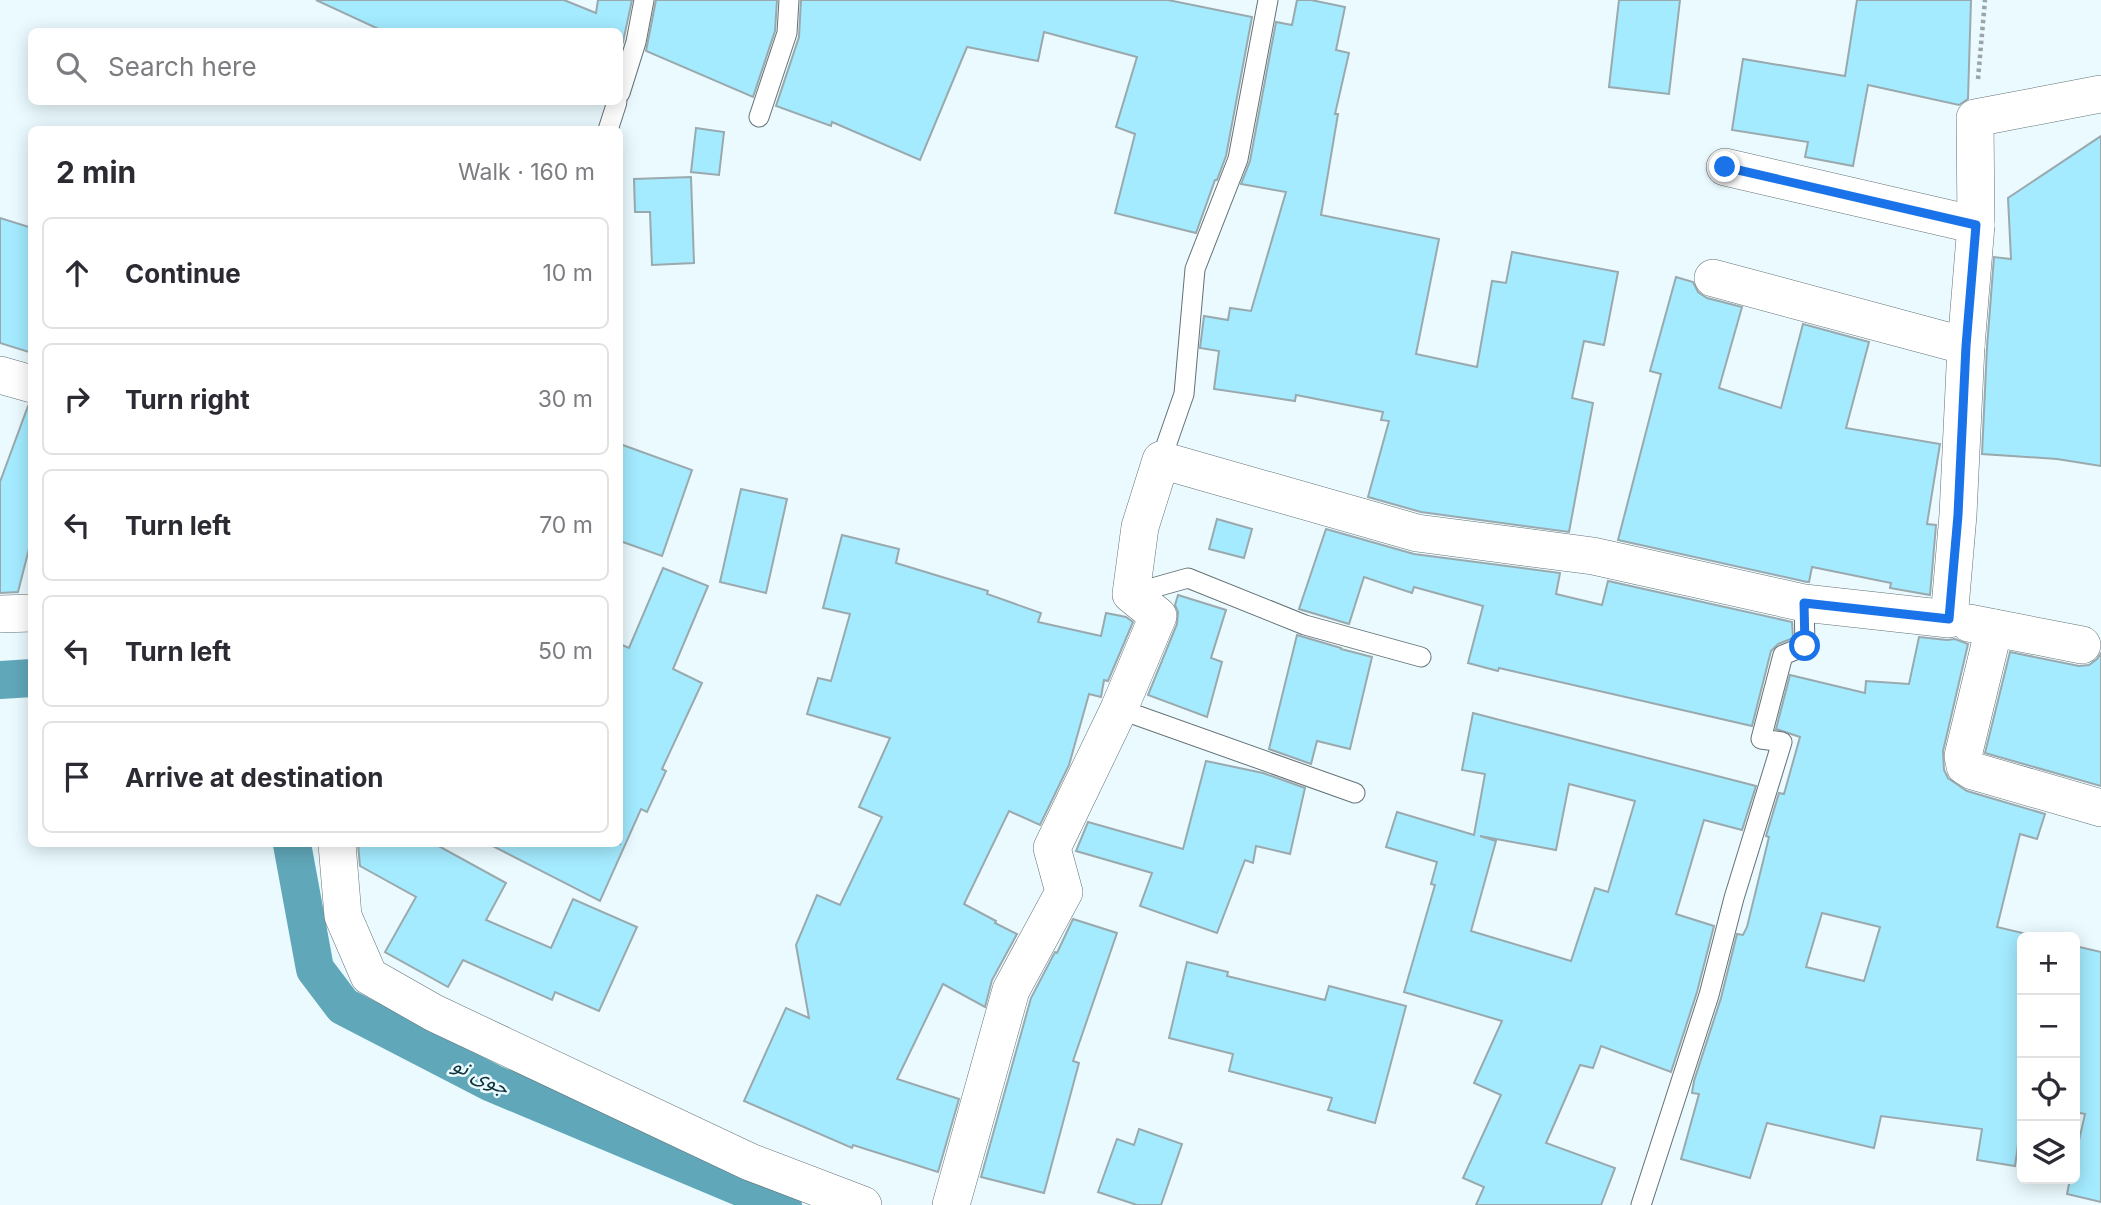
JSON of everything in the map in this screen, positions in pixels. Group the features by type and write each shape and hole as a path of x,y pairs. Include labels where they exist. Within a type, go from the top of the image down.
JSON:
{"street":[{"path":"1949,619 1976,225 1975,118 2101,94"},
{"path":"1725,167 1976,225"},
{"path":"1713,278 1966,346"},
{"path":"0,375 28,383"},
{"path":"951,1205 1011,990 1064,892 1052,848 1118,709 1158,615 1131,594 1140,527 1161,460 1417,533 1593,556 1804,603 1949,619 2082,645"},
{"path":"0,614 28,613"},
{"path":"1994,628 1963,756 1965,766 1973,771 2101,808"},
{"path":"337,847 343,916 369,976 434,1013 750,1162 863,1205"}],"lane":[{"path":"623,83 636,42 644,0"},
{"path":"759,117 787,33 789,0"},
{"path":"1161,460 1184,394 1195,269 1238,159 1268,0"},
{"path":"609,126 616,105"},
{"path":"1131,594 1188,578 1305,625 1421,657"},
{"path":"1640,1205 1709,995 1734,898 1782,742 1761,738 1783,655 1805,646 1804,603"},
{"path":"1118,709 1355,793"}],"path":[{"path":"1975,118 1985,0"}],"building":[{"path":"316,0 564,0 596,13 598,0 632,0 623,42 623,28 376,28"},
{"path":"656,0 777,0 775,31 753,97 646,51"},
{"path":"801,0 1168,0 1252,17 1226,156 1196,233 1115,213 1135,134 1116,127 1137,57 1044,32 1038,61 967,47 920,160 832,122 831,126 776,106 799,37"},
{"path":"1297,0 1345,7 1336,50 1349,53 1335,114 1338,114 1321,215 1439,239 1416,354 1477,367 1492,281 1506,283 1512,252 1618,272 1604,345 1584,341 1572,398 1593,403 1569,532 1421,512 1368,497 1389,421 1381,420 1383,412 1296,395 1295,401 1214,389 1219,351 1200,348 1204,316 1228,320 1230,308 1251,311 1286,192 1241,184 1250,161 1276,22 1292,25"},
{"path":"1619,0 1680,0 1669,94 1609,87"},
{"path":"1857,0 1971,0 1968,99 1959,105 1868,85 1853,166 1805,157 1808,142 1732,130 1743,59 1845,76"},
{"path":"696,128 724,132 719,175 691,172"},
{"path":"2101,136 2101,466 2057,459 1982,454 1994,257 2011,259 2008,198"},
{"path":"691,177 694,263 652,265 650,212 635,212 634,179"},
{"path":"0,218 28,227 28,352 0,343"},
{"path":"1676,277 1693,282 1698,292 1707,298 1742,307 1719,388 1781,408 1803,324 1869,342 1846,428 1940,444 1927,524 1936,525 1930,595 1890,588 1891,583 1812,567 1807,582 1618,540 1661,374 1650,371"},
{"path":"28,406 28,553 18,592 0,593 0,482"},
{"path":"623,445 692,470 662,556 623,542"},
{"path":"741,489 787,499 766,593 720,582"},
{"path":"1217,519 1252,529 1244,558 1209,549"},
{"path":"1326,529 1414,554 1560,573 1556,594 1602,605 1608,581 1792,622 1793,638 1778,644 1771,651 1752,726 1499,668 1498,671 1468,663 1483,606 1414,587 1412,593 1364,577 1349,624 1299,609"},
{"path":"842,535 899,549 896,563 988,591 987,594 1041,613 1038,622 1101,636 1106,613 1126,617 1133,622 1108,681 1104,680 1101,697 1089,694 1069,765 1040,825 1009,811 964,904 1017,934 992,980 985,1007 943,984 897,1079 959,1099 938,1172 853,1145 852,1148 744,1101 786,1008 809,1018 796,945 817,895 840,905 882,817 859,807 890,738 807,714 818,678 831,681 850,614 823,608"},
{"path":"663,568 708,586 673,669 702,683 662,769 666,771 647,812 641,809 600,901 495,847 623,847 623,645 629,648"},
{"path":"1178,595 1226,610 1211,658 1222,662 1207,717 1148,695 1177,624 1178,612 1175,605"},
{"path":"1297,635 1372,657 1350,749 1317,741 1311,764 1269,749"},
{"path":"1919,637 1955,639 1968,644 1943,751 1944,770 1948,778 1967,791 2045,814 2037,839 2020,834 1997,927 2018,932 2015,1166 1977,1160 1982,1129 1881,1116 1874,1148 1767,1123 1750,1178 1681,1159 1699,1094 1692,1093 1694,1081 1721,998 1737,934 1743,935 1747,927 1769,837 1766,836 1779,793 1784,794 1800,737 1776,729 1790,675 1865,693 1866,681 1909,684","holes":["1822,913 1880,927 1864,981 1806,967"]},
{"path":"2010,652 2079,666 2089,665 2101,653 2101,786 1985,753"},
{"path":"1473,713 1756,786 1742,830 1704,820 1676,914 1714,926 1697,992 1671,1072 1601,1046 1593,1068 1580,1065 1546,1143 1615,1168 1601,1205 1476,1205 1484,1187 1463,1178 1501,1095 1474,1083 1502,1021 1404,992 1435,885 1431,884 1437,862 1386,847 1397,812 1474,835 1485,774 1462,770","holes":["1569,784 1635,801 1608,892 1595,888 1571,961 1471,931 1496,841 1480,836 1556,850"]},
{"path":"1206,761 1263,773 1305,788 1290,854 1256,846 1253,863 1245,860 1217,933 1140,906 1152,873 1076,851 1088,822 1183,849"},
{"path":"358,847 440,847 506,883 486,920 551,948 573,899 637,927 599,1011 555,992 552,1000 463,960 448,987 385,952 416,897 360,866"},
{"path":"1073,919 1117,933 1073,1061 1079,1063 1044,1193 981,1177 1031,998"},
{"path":"2080,947 2101,952 2101,1202 2067,1194 2069,1184 2080,1184 2080,1136 2085,1114 2080,1113"},
{"path":"1187,962 1228,972 1227,976 1325,1000 1329,986 1406,1006 1375,1123 1328,1110 1332,1098 1229,1071 1233,1054 1169,1038"},
{"path":"1139,1129 1182,1144 1161,1205 1137,1205 1098,1192 1117,1139 1134,1145"}],"waterway":[{"name":"جوی نو","path":"0,680 28,678"},
{"name":"جوی نو","path":"293,847 315,969 343,1006 492,1083 783,1205"}],"route":[{"path":"1725,167 1976,225 1949,619 1804,603 1805,646"}]}
